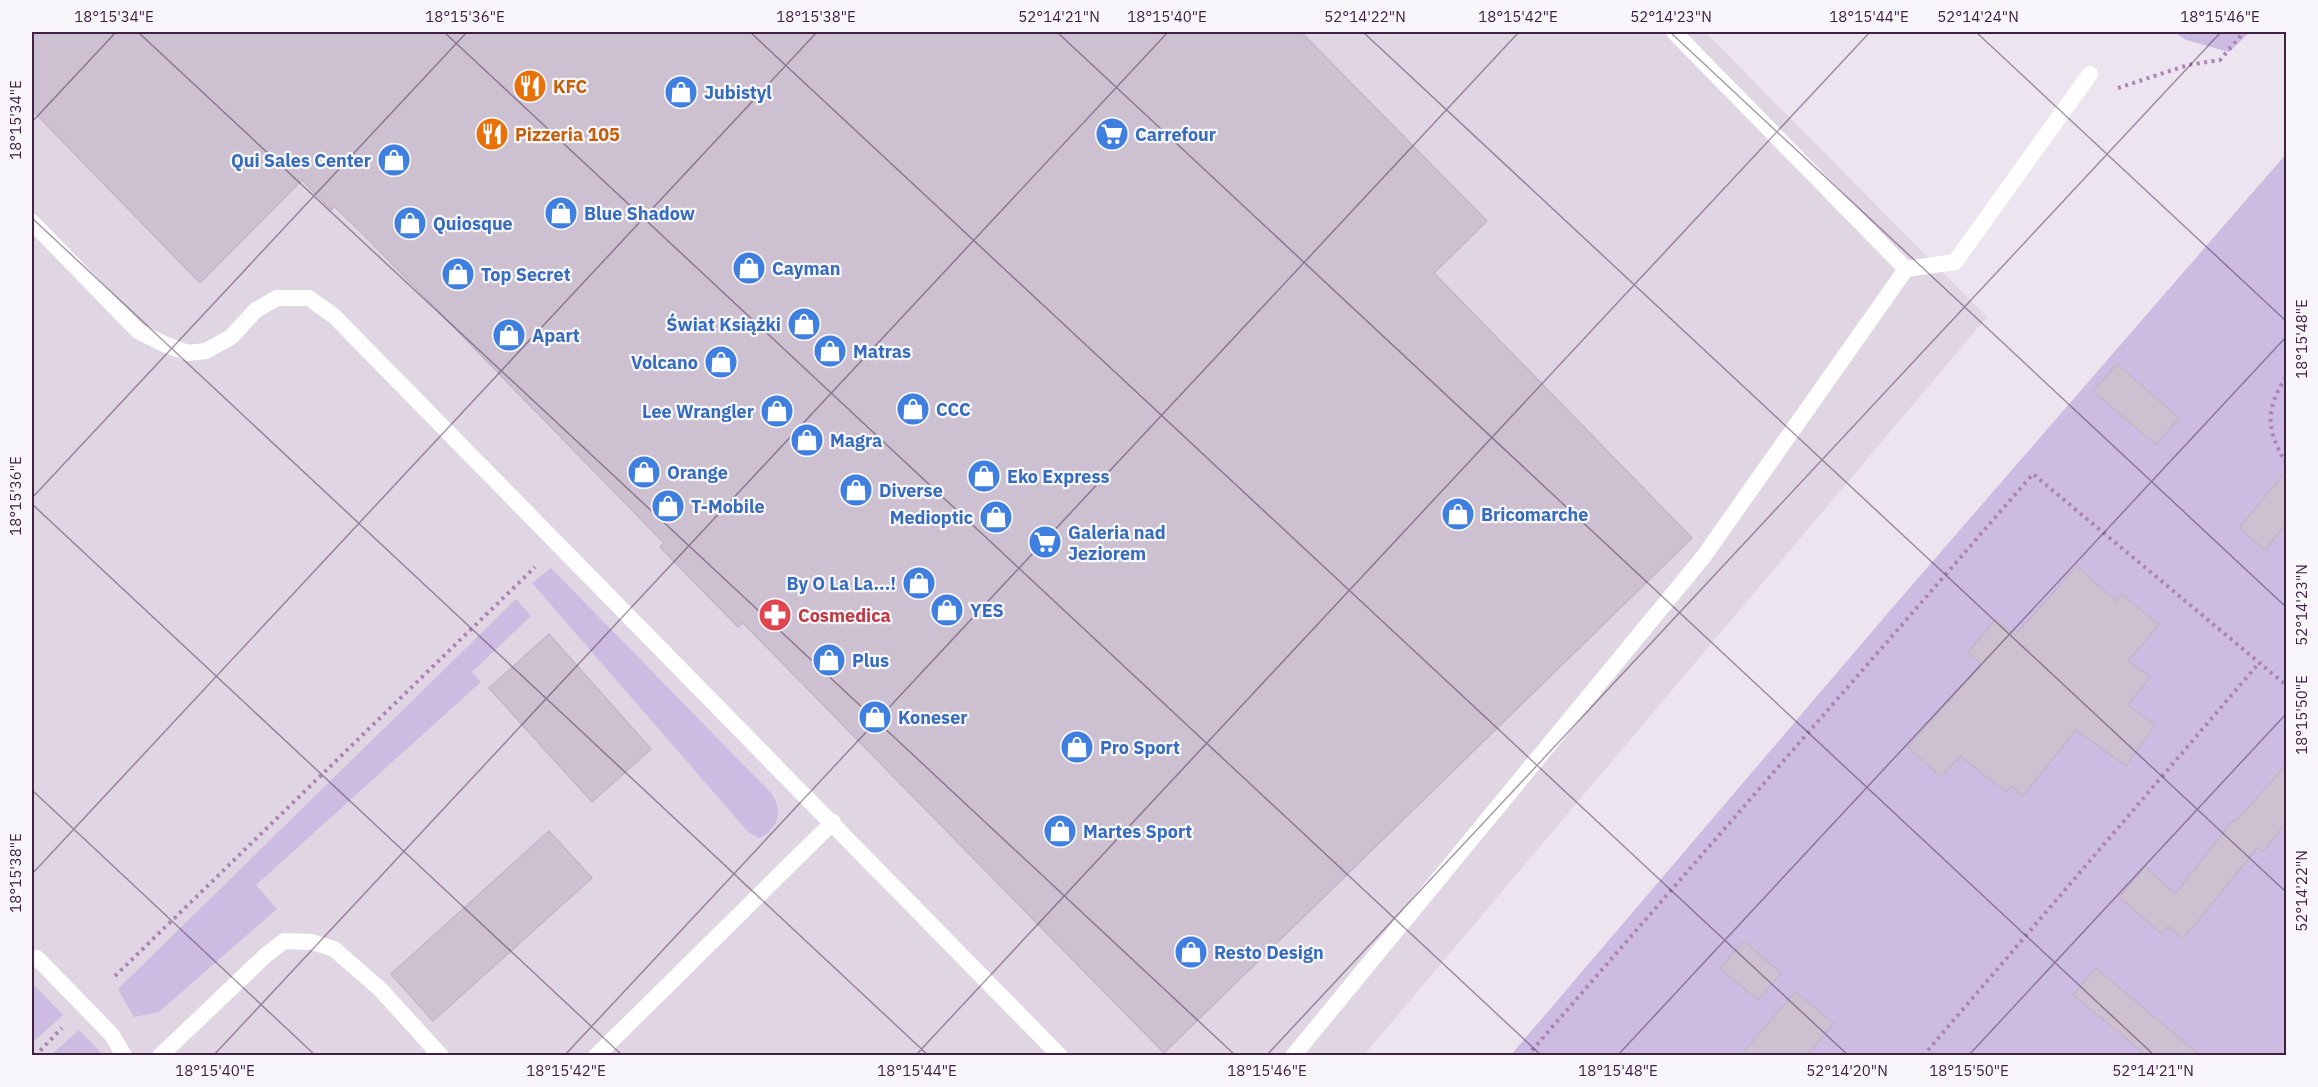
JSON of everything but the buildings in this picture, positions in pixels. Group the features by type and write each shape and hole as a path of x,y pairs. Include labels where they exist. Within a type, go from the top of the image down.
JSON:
{"lane":[{"path":"1674,32 1906,269"},
{"path":"1293,1056 1704,556 1906,269 1955,262 2090,74"},
{"path":"32,222 138,331 164,345 188,353 206,351 231,337 256,310 277,298 309,298 334,316 833,822 1060,1056"},
{"path":"596,1056 833,822"},
{"path":"160,1056 266,954 284,941 312,942 334,949 380,989 441,1056"},
{"path":"37,957 111,1035 124,1056"}],"path":[{"path":"2090,74 2116,88 2188,65 2220,60 2244,32"},
{"path":"2286,377 2276,393 2269,418 2276,444 2286,463"},
{"path":"1527,1056 2033,474 2286,685"},
{"path":"115,976 543,559"},
{"path":"1923,1056 2259,663"},
{"path":"35,1056 70,1021"}],"shaded area":[{"path":"32,32 1705,32 1987,317 1364,1055 32,1055"},
{"path":"2174,32 2250,32 2229,52 2186,40"},
{"path":"2286,154 2286,1055 1510,1056 1893,607"},
{"path":"551,568 771,793 778,813 771,830 759,838 749,833 532,583"},
{"path":"516,599 531,616 472,672 481,682 256,885 277,909 159,1012 134,1017 118,989"},
{"path":"32,983 63,1015 32,1043"},
{"path":"79,1030 103,1055 51,1055"}],"place":[{"name":"KFC","path":"530,86"},
{"name":"Jubistyl","path":"681,92"},
{"name":"Pizzeria 105","path":"492,134"},
{"name":"Carrefour","path":"1112,134"},
{"name":"Qui Sales Center","path":"394,160"},
{"name":"Blue Shadow","path":"561,213"},
{"name":"Quiosque","path":"410,223"},
{"name":"Cayman","path":"749,268"},
{"name":"Top Secret","path":"458,274"},
{"name":"Świat Książki","path":"804,324"},
{"name":"Apart","path":"509,335"},
{"name":"Matras","path":"830,351"},
{"name":"Volcano","path":"721,362"},
{"name":"CCC","path":"913,409"},
{"name":"Lee Wrangler","path":"777,411"},
{"name":"Magra","path":"807,440"},
{"name":"Orange","path":"644,472"},
{"name":"Eko Express","path":"984,476"},
{"name":"Diverse","path":"856,490"},
{"name":"T-Mobile","path":"668,506"},
{"name":"Bricomarche","path":"1458,514"},
{"name":"Medioptic","path":"996,517"},
{"name":"Galeria nad Jeziorem","path":"1045,542"},
{"name":"By O La La...!","path":"919,583"},
{"name":"YES","path":"947,610"},
{"name":"Cosmedica","path":"775,615"},
{"name":"Plus","path":"829,660"},
{"name":"Koneser","path":"875,717"},
{"name":"Pro Sport","path":"1077,747"},
{"name":"Martes Sport","path":"1060,831"},
{"name":"Resto Design","path":"1191,952"}]}
